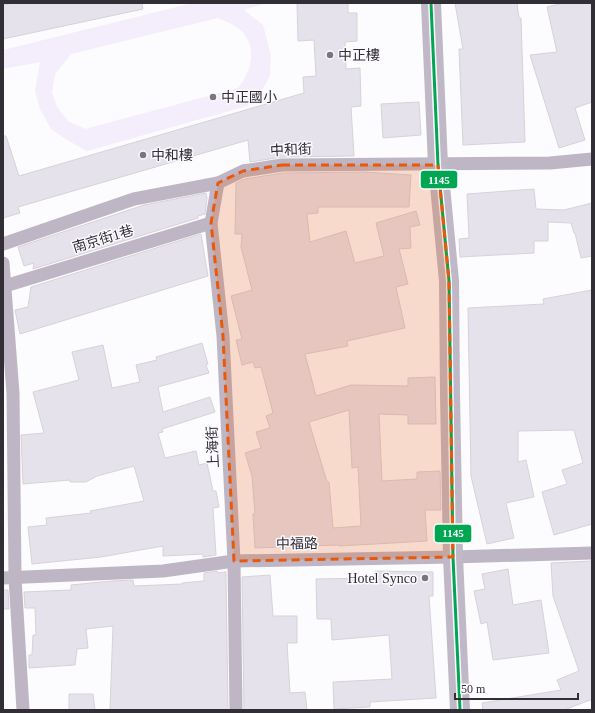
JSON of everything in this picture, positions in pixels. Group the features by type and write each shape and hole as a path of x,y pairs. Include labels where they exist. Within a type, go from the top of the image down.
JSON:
{"main road":[{"path":"431,3 438,165 450,281 450,394 453,557 460,710"}],"street":[{"name":"中和街","path":"3,244 134,199 218,183 243,171 282,165 550,163 592,159"},
{"name":"上海街","path":"218,183 211,223 223,336 234,561 236,710"},
{"name":"南京街1巷","path":"5,286 211,223"},
{"path":"3,263 13,393 9,578 23,710"},
{"name":"中福路","path":"9,578 163,571 234,561 592,553"}],"highlighted area":[{"path":"282,165 438,165 449,281 453,557 234,561 223,336 211,223 218,183 243,171"}],"shaded area":[{"path":"193,3 267,3 244,10 263,25 271,55 270,76 261,92 247,106 87,151 51,129 40,109 35,91 40,62 3,69 3,50","holes":["218,18 233,25 242,32 250,47 251,55 248,72 238,88 85,129 68,121 57,107 52,92 55,74 71,54"]}],"building":[{"path":"14,3 142,3 143,9 3,39 3,5"},
{"path":"297,3 348,3 348,13 357,13 357,41 345,42 346,69 360,68 361,106 351,107 354,156 282,157 250,162 248,140 18,207 20,213 3,218 3,136 6,136 19,176 304,93 303,77 316,76 314,40 298,41"},
{"path":"455,3 517,3 519,18 521,18 525,142 463,145 459,49 463,49"},
{"path":"563,3 592,3 592,102 575,108 585,140 559,148 530,55 557,52 547,7"},
{"path":"419,102 421,135 383,138 381,104"},
{"path":"364,172 411,175 409,207 318,207 318,213 307,214 310,242 346,231 355,263 384,256 376,223 416,211 420,225 410,227 411,248 399,249 408,284 396,287 405,328 347,341 348,346 305,354 316,396 351,385 408,386 408,378 435,377 436,424 408,424 408,415 379,414 382,481 417,479 417,472 440,471 441,510 425,510 427,541 339,546 255,548 253,514 255,514 252,476 245,453 261,448 256,432 270,428 266,416 273,413 261,367 255,368 253,362 242,365 236,340 242,339 231,296 252,290 241,247 242,234 235,234 236,183 245,179 283,173","holes":["349,410 352,468 358,467 361,526 333,528 329,482 327,482 309,422"]},
{"path":"534,189 536,209 564,210 592,203 592,256 581,258 571,223 548,222 548,241 534,241 534,253 460,257 459,239 469,238 467,194"},
{"path":"206,193 207,198 205,214 198,216 198,218 33,269 34,263 24,266 18,247 144,205"},
{"path":"201,234 208,276 20,334 15,310 28,307 31,287"},
{"path":"592,290 592,524 554,535 542,492 567,484 562,470 583,463 574,430 518,431 518,462 526,460 534,497 506,503 514,538 487,544 471,476 468,308 544,304 543,299"},
{"path":"202,343 209,373 158,387 163,412 210,397 215,412 162,429 163,432 158,433 165,458 196,451 199,465 207,463 213,491 216,491 219,507 213,508 216,555 203,557 203,554 163,556 163,546 101,557 32,564 28,527 47,525 46,518 91,513 90,511 144,501 134,466 97,476 86,482 70,482 70,480 23,484 21,435 44,433 33,392 79,380 72,352 103,345 112,388 140,382 136,365 157,360 156,357"},
{"path":"592,561 592,701 590,700 564,710 483,710 482,703 561,690 557,680 579,671 553,596 551,563"},
{"path":"508,569 513,605 541,600 549,653 493,660 487,622 481,624 474,591 485,589 482,574"},
{"path":"217,571 217,573 226,572 228,710 110,710 113,626 86,629 88,648 77,649 75,665 29,668 29,655 32,655 33,635 36,635 35,608 25,608 24,592 71,590 71,585 112,581 133,580 134,586 182,584 204,581 204,573"},
{"path":"375,571 433,572 433,596 429,596 436,698 370,702 370,707 334,709 333,682 392,679 389,635 332,640 331,619 317,619 316,579 375,578"},
{"path":"270,575 273,616 297,616 297,643 287,643 290,693 305,692 307,710 244,710 242,577"},
{"path":"3,590 8,590 9,609 3,609"},
{"path":"69,694 93,694 95,710 69,710"}],"transit line":[{"name":"1145","path":"431,3 438,165 449,281 453,557 460,710"}],"place":[{"name":"中正樓","path":"330,55"},
{"name":"中正國小","path":"213,97"},
{"name":"中和樓","path":"143,155"},
{"name":"Hotel Synco","path":"425,578"}]}
